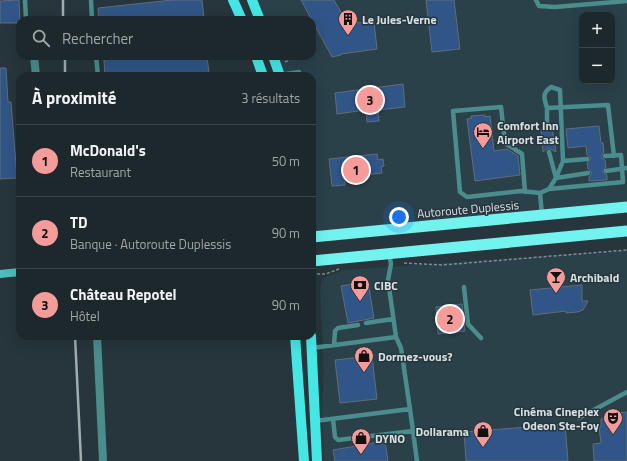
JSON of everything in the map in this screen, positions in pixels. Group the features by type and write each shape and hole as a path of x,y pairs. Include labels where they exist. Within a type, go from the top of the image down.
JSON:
{"highway":[{"name":"Autoroute Duplessis","path":"316,237 627,206"},
{"path":"316,261 627,231"}],"main road":[{"path":"233,0 240,16"},
{"path":"252,0 258,16"},
{"path":"257,60 262,72"},
{"path":"274,60 279,72"},
{"path":"0,274 16,272"},
{"path":"295,340 304,461"},
{"path":"311,340 317,461"}],"street":[{"path":"34,60 36,72"},
{"path":"97,340 103,461"}],"lane":[{"path":"25,0 26,16"},
{"path":"91,0 92,16"},
{"path":"536,0 540,6 555,7 627,1"},
{"path":"96,60 98,72"},
{"path":"547,128 547,108 543,96 546,90 552,87 560,90 563,161 556,178 549,189"},
{"path":"547,108 608,105 614,156"},
{"path":"525,192 522,154 505,143 501,107 453,111 460,192 467,197 525,192 540,193 549,189 623,182 625,169 621,155 605,156"},
{"path":"549,152 556,178"},
{"path":"563,161 587,159"},
{"path":"606,171 625,169"},
{"path":"556,178 588,173"},
{"path":"540,193 542,215"},
{"path":"389,254 391,264 388,280 393,319 396,337 401,348 417,461"},
{"path":"464,287 468,324 481,338"},
{"path":"366,324 393,319"},
{"path":"334,345 333,334 338,328 358,325"},
{"path":"312,348 396,337"},
{"path":"579,418 627,392"},
{"path":"315,421 410,409"},
{"path":"333,419 335,437 338,440 413,431"}],"path":[{"path":"280,72 294,60"},
{"path":"400,263 442,265 627,250"},
{"path":"316,274 326,274 345,268"}],"shaded area":[{"path":"252,0 627,0 627,207 316,237 316,72 279,72 274,60 316,60 316,16 258,16"},
{"path":"627,250 627,461 324,461 322,410 324,371 320,289 322,278 345,270"}],"building":[{"path":"19,0 20,16 16,16 16,23 0,23 0,1"},
{"path":"172,0 202,0 204,16 99,16 98,8"},
{"name":"Le Jules-Verne","path":"301,0 334,0 347,23 374,22 377,49 341,54 332,57 316,28 316,16 310,16"},
{"name":"Le Jules-Verne","path":"426,0 454,0 460,49 432,52"},
{"path":"104,60 207,60 209,72 105,72"},
{"path":"0,68 6,68 8,102 11,102 16,178 0,179"},
{"path":"403,84 405,107 378,110 379,121 367,122 366,110 337,114 335,93"},
{"name":"Comfort Inn Airport East","path":"485,115 485,117 490,116 494,151 507,149 518,156 520,175 475,181 467,119 472,118 471,116"},
{"path":"599,126 601,143 603,143 604,152 601,157 605,160 606,167 602,172 607,175 607,180 589,181 589,177 592,173 588,169 587,163 591,158 587,155 586,146 568,148 566,129"},
{"path":"551,128 556,152 548,148 543,152 541,129 547,132"},
{"path":"377,154 378,160 383,159 384,166 381,167 382,173 345,177 345,185 332,186 329,159"},
{"path":"360,283 361,290 369,288 374,318 348,323 341,286"},
{"path":"582,285 582,301 588,301 583,310 577,312 566,313 566,311 533,315 530,290"},
{"path":"462,304 465,331 438,334 436,307"},
{"path":"372,356 377,399 340,403 335,360"},
{"name":"Cinéma Cineplex Odeon Ste-Foy","path":"627,412 627,461 594,461 593,444 601,443 599,427 601,427 601,419 617,418 617,413"},
{"path":"565,424 568,461 466,461 464,432"},
{"name":"DYNO","path":"385,441 388,461 335,461 333,450"}],"railway":[{"path":"63,0 63,16"},
{"path":"65,60 65,72"},
{"path":"75,340 81,461"}],"place":[{"name":"Le Jules-Verne","path":"348,36"},
{"name":"Château Repotel","path":"370,100"},
{"name":"Comfort Inn Airport East","path":"483,149"},
{"name":"McDonald's","path":"356,170"},
{"name":"Archibald","path":"556,294"},
{"name":"CIBC","path":"360,302"},
{"name":"TD","path":"450,319"},
{"name":"Dormez-vous?","path":"364,373"},
{"name":"Cinéma Cineplex Odeon Ste-Foy","path":"613,435"},
{"name":"Dollarama","path":"483,448"},
{"name":"DYNO","path":"361,455"}]}
